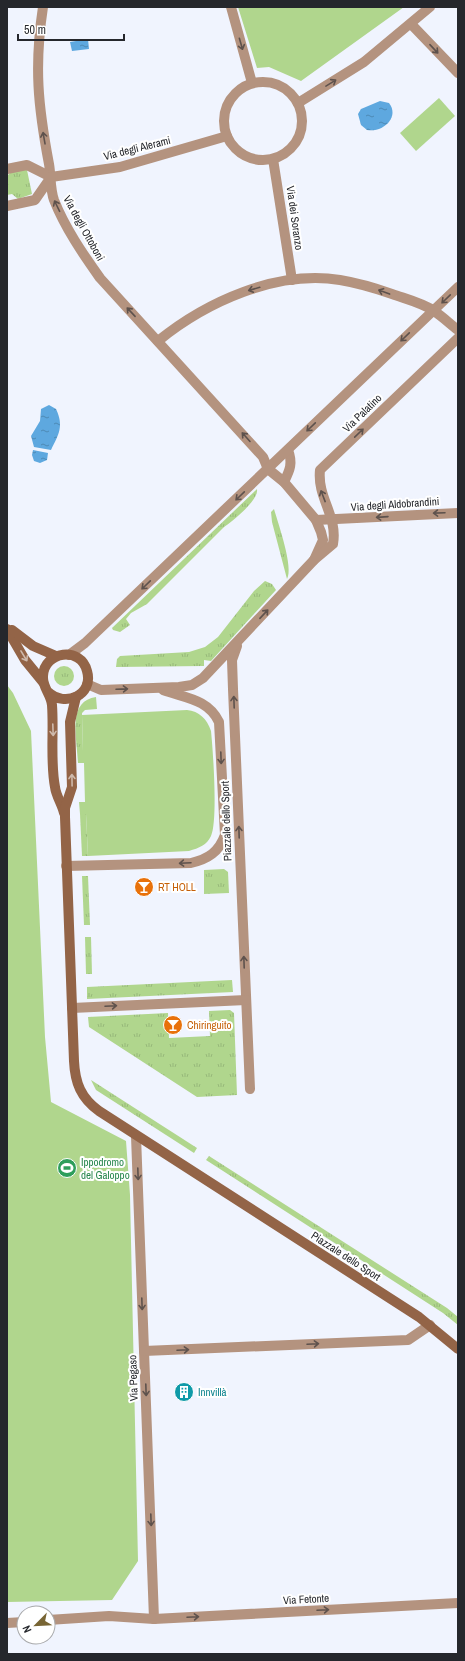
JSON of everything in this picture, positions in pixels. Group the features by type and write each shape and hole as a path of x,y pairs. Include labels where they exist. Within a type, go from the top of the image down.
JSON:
{"street":[{"name":"Via degli Ottoboni","path":"43,7 37,58 38,83 40,114 54,198 78,246 100,278 264,457 268,469"},
{"path":"230,7 252,83"},
{"path":"298,103 364,62 412,24 430,7"},
{"path":"412,24 458,73"},
{"path":"265,82 278,85 290,92 298,103 302,117 300,135 289,150 273,159 259,160 246,156 234,148 227,136 224,119 228,102 240,89 252,83 265,82"},
{"name":"Via degli Alerami","path":"51,177 120,167 227,136"},
{"name":"Via dei Soranzo","path":"273,159 292,280"},
{"path":"7,169 27,165 51,177 35,200 7,206"},
{"path":"158,340 170,331 217,303 251,289 292,280 312,279 339,280 362,285 434,310 458,330"},
{"path":"69,655 85,643 458,287"},
{"name":"Via Palatino","path":"333,520 320,489 320,470 458,338"},
{"path":"284,482 291,468 291,458 288,450"},
{"name":"Piazzale dello Sport","path":"268,469 284,482 316,520 322,532 322,540 314,560"},
{"name":"Via degli Aldobrandini","path":"333,520 458,513"},
{"path":"316,520 333,520"},
{"name":"Piazzale dello Sport","path":"333,520 333,544 314,560 238,642 196,683 184,687 101,690 87,684 82,692 76,697 70,722 72,788 66,808 65,818 74,1069 81,1093 93,1107 430,1325 458,1349"},
{"path":"7,625 20,638 33,646 56,656 69,655 76,657 85,665 88,676 87,684"},
{"name":"Piazzale dello Sport","path":"7,629 26,660 43,682 52,703 55,788 65,818"},
{"name":"Piazzale dello Sport","path":"238,642 232,660 250,1089"},
{"path":"43,682 43,673 46,666 56,656"},
{"name":"Piazzale dello Sport","path":"66,866 190,863 209,857 222,844 225,835 219,722 209,707 199,701 158,688"},
{"path":"48,692 62,700 76,697"},
{"path":"72,1008 246,1000"},
{"name":"Via Pegaso","path":"136,1136 154,1619"},
{"path":"144,1351 408,1340 430,1325"},
{"name":"Via Fetonte","path":"56,1619 109,1616 154,1619 458,1603"}],"green space":[{"path":"238,7 404,7 301,81 269,67 257,68"},
{"path":"439,98 455,116 416,151 400,133"},
{"path":"13,170 27,170 32,194 18,199 12,194 7,195 7,176"},
{"path":"257,489 254,499 244,510 223,528 147,604 131,613 126,619 130,625 120,632 113,630 112,628"},
{"path":"274,509 287,556 289,573 287,579 272,522 271,512"},
{"path":"265,581 272,584 276,590 211,661 204,660 204,666 116,667 117,659 120,656 189,652 205,647 218,637 254,591"},
{"path":"64,666 71,669 74,676 71,683 64,686 57,683 54,676 57,669"},
{"name":"Ippodromo del Galoppo","path":"7,685 13,693 31,731 45,1037 51,1102 126,1141 130,1195 138,1561 112,1600 7,1602"},
{"path":"96,697 97,709 85,710 82,713 83,751 77,751 75,727 78,711 82,704 87,700"},
{"path":"187,710 202,716 211,731 215,801 213,828 211,836 207,842 196,849 189,851 88,856 86,814 80,814 79,802 85,802 84,763 78,763 77,751 83,751 82,715"},
{"path":"80,814 86,814 88,856 82,856"},
{"path":"224,869 228,872 229,893 204,894 204,870"},
{"path":"82,876 88,876 90,925 84,925"},
{"path":"85,937 91,937 92,974 86,974"},
{"path":"232,980 233,992 87,999 87,987"},
{"path":"230,1010 234,1013 237,1095 197,1097 89,1027 88,1017 168,1013 169,1038 210,1036 209,1011"},
{"path":"91,1080 197,1148 194,1153 96,1090"},
{"path":"209,1156 447,1308 458,1317 458,1325 443,1313 206,1160"}],"water":[{"path":"88,39 89,49 72,51 70,42"},
{"path":"380,101 389,103 392,108 391,118 388,123 379,129 367,130 361,125 358,114 361,109"},
{"path":"49,405 56,409 60,420 60,430 51,450 34,447 31,436 40,421 41,409"},
{"path":"33,450 48,453 47,460 40,463 34,461 32,455"}],"place":[{"name":"RT HOLL","path":"144,887"},
{"name":"Chiringuito","path":"173,1025"},
{"name":"Ippodromo del Galoppo","path":"67,1168"},
{"name":"Innvillà","path":"184,1392"}]}
